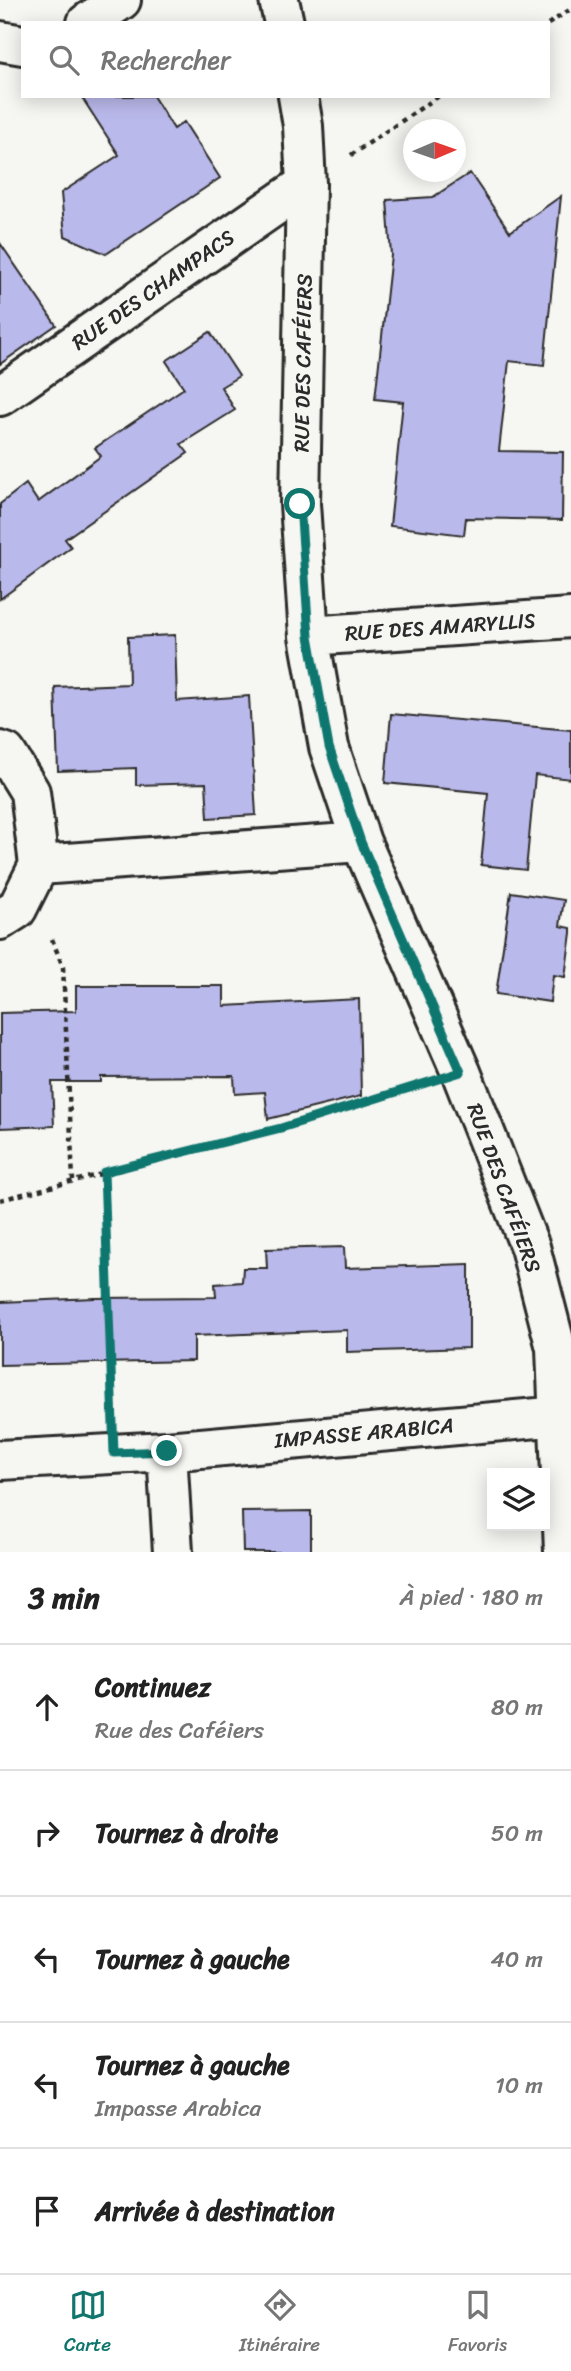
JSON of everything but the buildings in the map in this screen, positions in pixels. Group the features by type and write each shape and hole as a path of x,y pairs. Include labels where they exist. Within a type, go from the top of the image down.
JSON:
{"street":[{"path":"90,21 121,0"},
{"path":"279,0 284,21"},
{"path":"0,41 21,45"},
{"name":"RUE DES CAFÉIERS","path":"298,98 303,126 306,184 300,504 309,636 329,747 361,842 461,1072 530,1247 556,1348 564,1552"},
{"name":"RUE DES CHAMPACS","path":"0,396 306,184"},
{"name":"RUE DES AMARYLLIS","path":"309,636 571,618"},
{"path":"0,751 6,753 30,792 39,865 8,914"},
{"path":"39,865 361,842"},
{"name":"IMPASSE ARABICA","path":"0,1460 167,1451 560,1416"},
{"path":"167,1451 173,1552"}],"path":[{"path":"550,23 571,9"},
{"path":"306,184 436,98"},
{"path":"8,914 38,922 55,942 63,967 73,1180"},
{"path":"0,1200 281,1128 461,1072"},
{"path":"104,1172 114,1453"}],"route":[{"path":"167,1451 114,1453 104,1172 281,1128 461,1072 361,842 329,747 309,636 300,504"}]}
